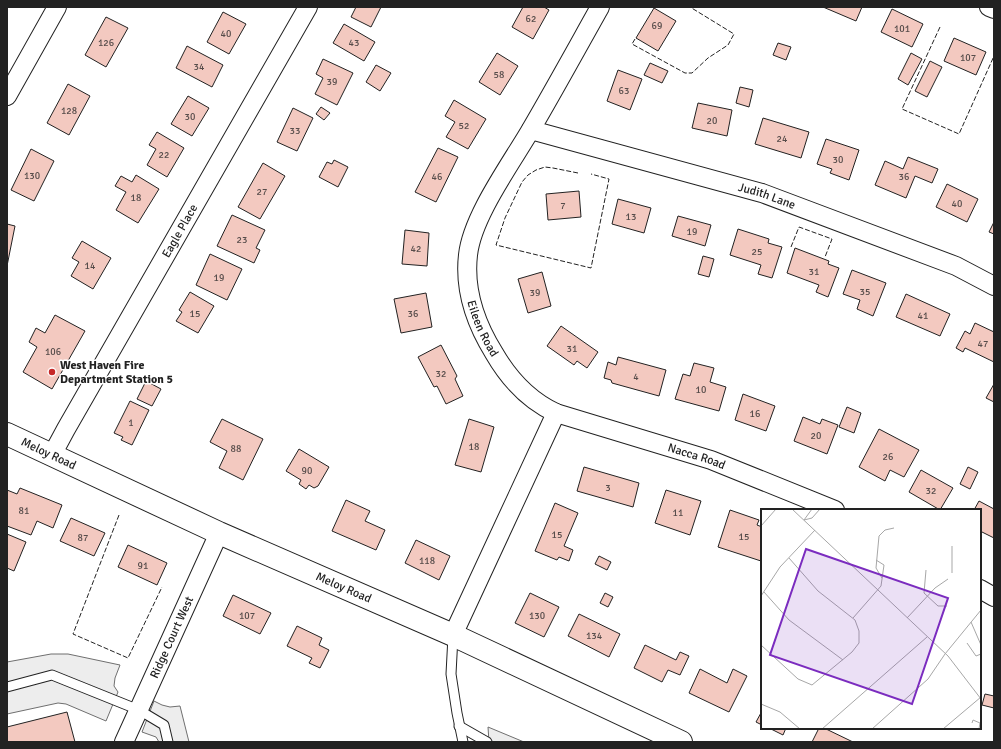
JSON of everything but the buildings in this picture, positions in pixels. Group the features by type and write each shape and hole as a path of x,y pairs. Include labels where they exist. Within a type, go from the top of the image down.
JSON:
{"main road":[{"name":"Meloy Road","path":"7,434 219,533 453,635 681,742"}],"street":[{"path":"7,96 57,7"},
{"name":"Eagle Place","path":"52,455 308,7"},
{"name":"Eileen Road","path":"556,413 542,407 531,399 515,383 499,363 490,348 475,315 468,284 468,254 479,220 489,200 531,130 600,7"},
{"path":"989,7 994,9"},
{"name":"Judith Lane","path":"531,130 762,193 956,266 994,286"},
{"path":"453,635 556,413"},
{"name":"Nacca Road","path":"556,413 711,460 833,509"},
{"name":"Ridge Court West","path":"124,742 219,533"},
{"path":"981,590 994,597"}],"lane":[{"path":"453,635 451,674 463,742"},
{"path":"7,687 52,675 139,710 164,725 168,742"},
{"path":"459,726 487,742"}],"shaded area":[{"path":"51,654 68,654 120,665 115,678 114,686 118,692 106,721 66,704 58,703 7,714 7,662"},
{"path":"154,701 170,707 180,706 189,742 159,742 156,737 142,732"},
{"path":"488,727 524,742 489,742"}],"fence":[{"path":"635,39 632,44 685,73 692,73 708,58 728,45 734,34 690,7"},
{"path":"940,27 902,109 959,134 994,56"},
{"path":"578,173 545,167 528,175 522,182 505,218 496,245 591,268 609,179 591,174"},
{"path":"791,247 799,227 832,239 825,257"},
{"path":"119,515 73,634 128,658 162,587"}],"place":[{"name":"West Haven Fire Department Station 5","path":"52,372"}]}
